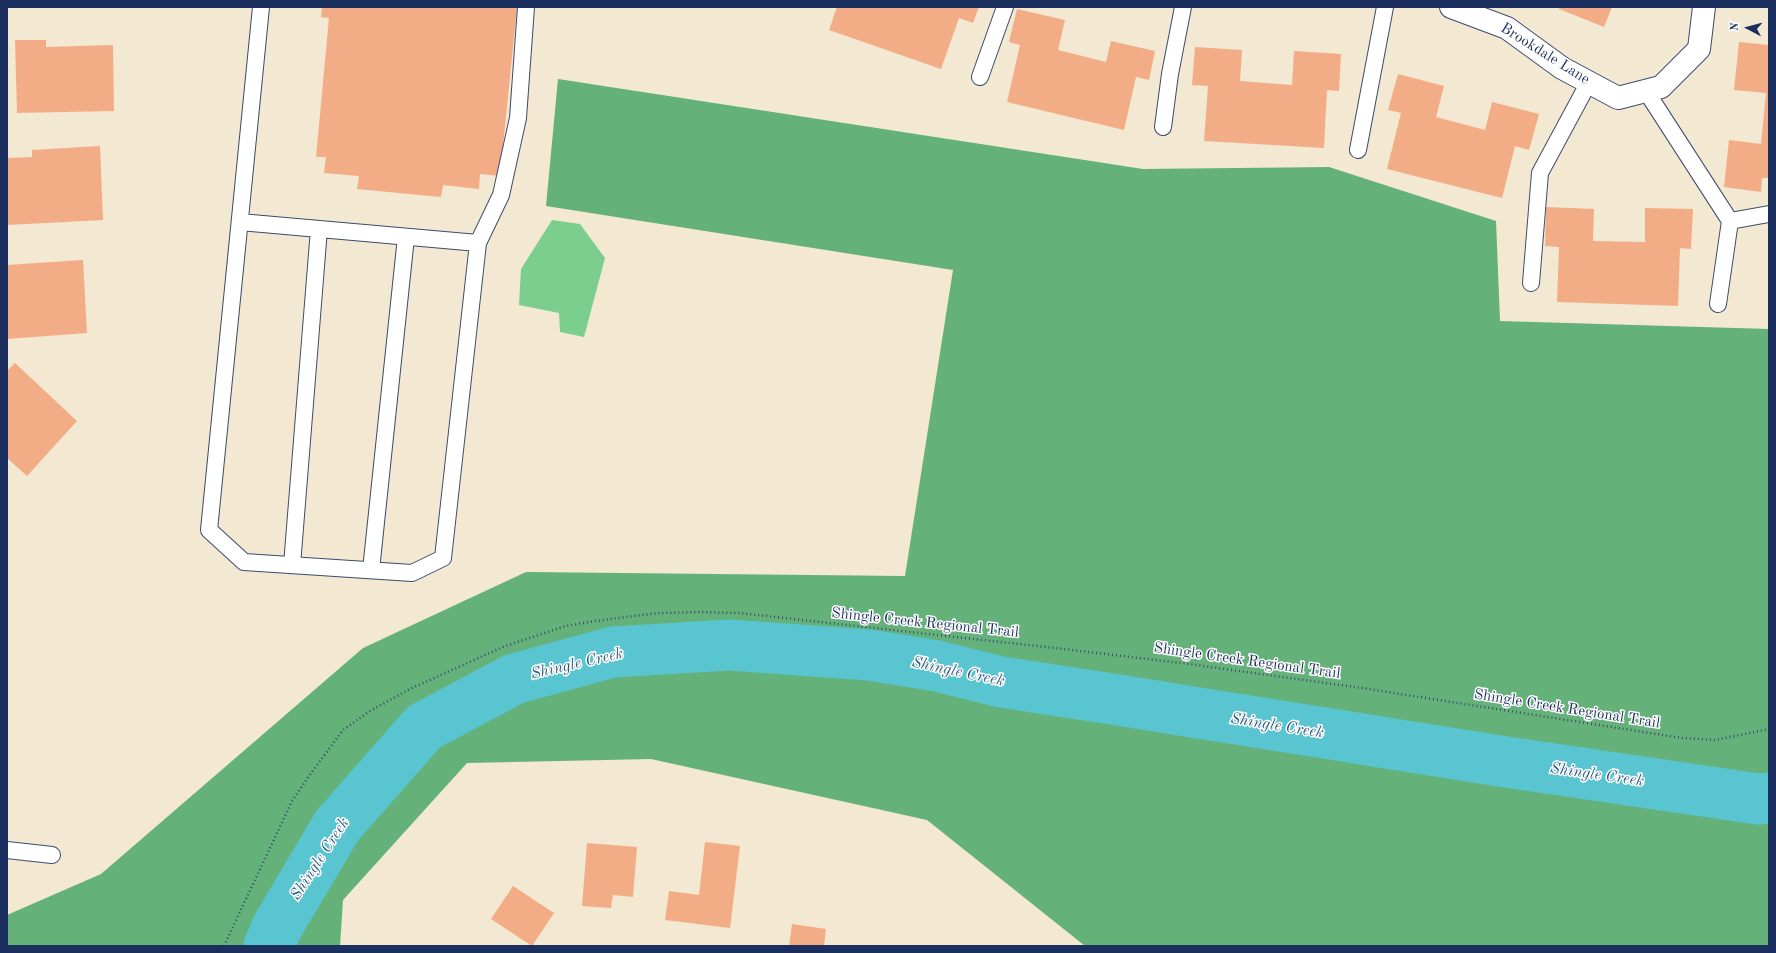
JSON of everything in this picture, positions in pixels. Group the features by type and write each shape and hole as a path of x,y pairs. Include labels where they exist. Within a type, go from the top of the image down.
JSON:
{"street":[{"name":"Brookdale Lane","path":"1451,7 1507,28 1562,68 1618,98 1661,87 1699,49 1704,7"}],"lane":[{"path":"261,7 209,530 244,562 412,573 443,558 478,243 501,195 518,118 526,7"},
{"path":"980,78 1005,7"},
{"path":"1163,127 1170,74 1183,7"},
{"path":"1358,150 1385,7"},
{"path":"1531,283 1540,173 1589,82"},
{"path":"1646,91 1730,221 1718,304"},
{"path":"1730,221 1769,214"},
{"path":"240,222 478,243"},
{"path":"292,566 319,229"},
{"path":"371,570 406,237"},
{"path":"7,850 52,855"}],"path":[{"name":"Shingle Creek Regional Trail","path":"224,946 292,801 343,730 370,711 410,689 505,646 566,626 595,621 658,613 739,613 1189,664 1362,688 1682,738 1716,740 1769,729"}],"green space":[{"path":"558,79 1143,169 1329,167 1496,221 1500,321 1769,329 1769,946 1085,946 927,820 651,759 467,763 343,900 340,946 7,946 7,915 101,874 363,648 526,572 905,576 953,270 546,206"},
{"path":"552,220 580,224 605,258 584,337 560,332 559,313 519,305 521,269"}],"building":[{"path":"322,7 517,7 500,176 480,174 479,189 443,185 441,197 357,189 359,176 324,173 326,157 316,157 329,18 321,17"},
{"path":"837,7 979,7 973,23 959,18 941,69 829,30"},
{"path":"1559,7 1612,7 1604,27 1559,9"},
{"path":"1017,9 1065,20 1058,50 1106,62 1111,41 1155,51 1149,80 1136,77 1124,130 1007,102 1020,45 1009,42"},
{"path":"15,40 46,40 46,47 113,45 114,111 17,113"},
{"path":"1739,42 1769,45 1769,178 1762,178 1761,192 1724,187 1729,140 1761,144 1766,93 1734,90"},
{"path":"1195,47 1242,50 1240,81 1292,85 1294,51 1341,54 1339,91 1327,90 1324,148 1204,141 1208,86 1192,85"},
{"path":"1398,74 1444,86 1436,117 1485,130 1492,102 1539,114 1529,150 1515,146 1502,198 1387,169 1401,113 1388,110"},
{"path":"100,146 103,220 7,225 7,158 32,157 32,150"},
{"path":"1546,207 1594,209 1593,241 1645,242 1645,208 1693,209 1691,249 1680,248 1678,306 1557,302 1559,247 1545,246"},
{"path":"83,260 87,333 7,339 7,265"},
{"path":"15,363 77,421 27,476 7,458 7,371"},
{"path":"705,842 740,846 730,928 665,920 669,891 699,895"},
{"path":"587,843 637,847 633,897 613,895 611,908 582,906"},
{"path":"513,886 554,913 532,946 491,919"},
{"path":"792,924 826,929 824,946 789,946"}],"waterway":[{"name":"Shingle Creek","path":"269,946 277,927 337,826 424,727 514,679 613,652 729,645 869,655 937,666 1001,682 1506,762 1758,799 1769,798"}]}
